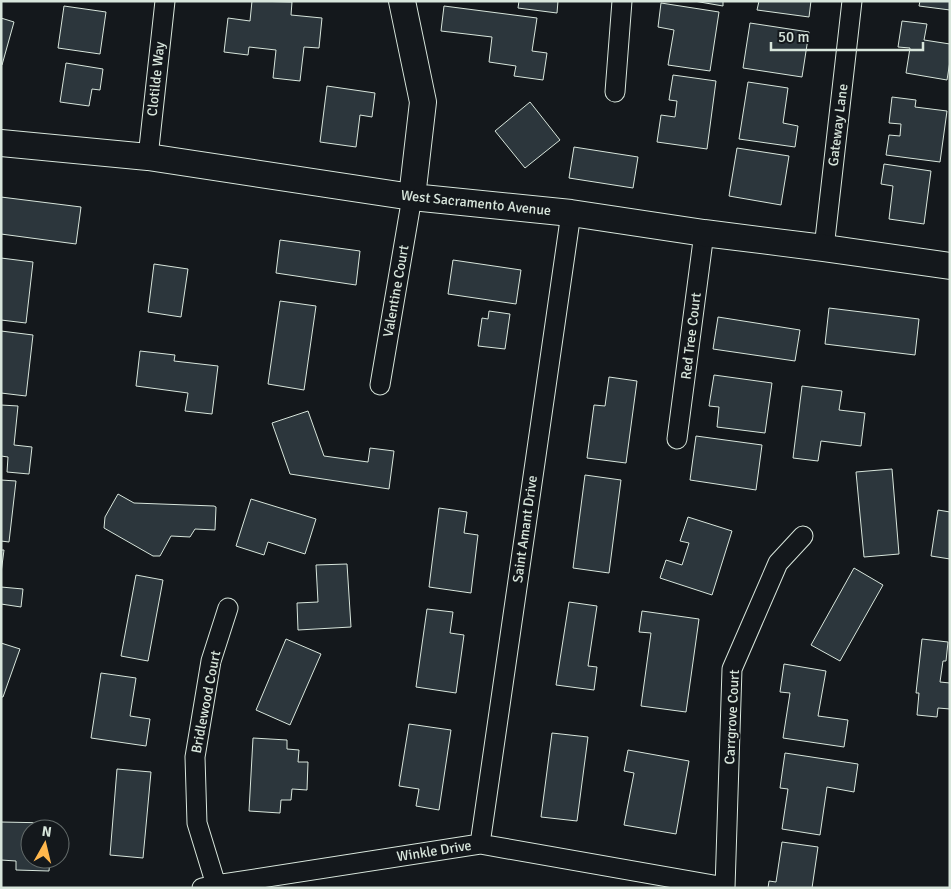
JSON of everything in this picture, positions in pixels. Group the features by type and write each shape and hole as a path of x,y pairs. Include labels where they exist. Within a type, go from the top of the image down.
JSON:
{"street":[{"name":"Clotilde Way","path":"148,157 165,1"},
{"path":"402,1 423,102 412,197"},
{"path":"615,92 622,1"},
{"name":"Gateway Lane","path":"824,248 852,1"},
{"name":"West Sacramento Avenue","path":"1,144 148,157 412,197 571,213 950,266"},
{"name":"Valentine Court","path":"380,384 412,197"},
{"name":"Saint Amant Drive","path":"480,844 571,213"},
{"name":"Red Tree Court","path":"677,439 704,233"},
{"name":"Carrgrove Court","path":"725,887 732,669 778,564 803,536"},
{"name":"Bridlewood Court","path":"209,886 197,823 195,757 211,661 228,608"},
{"name":"Winkle Drive","path":"209,886 480,844 725,887"}],"building":[{"path":"252,1 292,2 291,15 322,18 319,48 304,47 300,81 273,78 276,50 249,47 248,55 224,52 228,18 250,21"},
{"path":"519,1 558,1 557,13 518,8"},
{"path":"694,1 723,1 723,6"},
{"path":"759,1 811,1 809,17 757,10"},
{"path":"920,1 950,1 950,10 919,6"},
{"path":"661,3 719,12 710,71 668,65 674,30 658,27"},
{"path":"64,6 106,12 100,54 58,48"},
{"path":"444,6 537,18 532,51 547,53 543,80 514,76 516,66 489,62 492,37 441,31"},
{"path":"1,18 14,22 2,65 1,65"},
{"path":"902,21 927,24 924,40 950,44 947,80 906,73 910,48 898,47"},
{"path":"750,23 809,32 802,77 743,68"},
{"path":"66,63 103,69 100,90 92,89 89,106 60,102"},
{"path":"673,75 716,81 707,149 657,142 661,115 675,117 677,101 669,100"},
{"path":"748,82 788,88 783,123 798,126 795,147 739,139"},
{"path":"327,86 375,93 372,117 360,115 356,147 320,142"},
{"path":"892,97 916,100 915,107 947,111 940,162 886,155 889,135 900,136 901,124 889,123"},
{"path":"530,102 560,140 525,168 495,131"},
{"path":"574,147 638,157 633,188 569,178"},
{"path":"737,148 789,156 781,205 729,196"},
{"path":"884,164 931,171 924,224 889,219 893,186 881,184"},
{"path":"1,197 81,207 76,244 1,234"},
{"path":"280,240 360,251 356,285 276,273"},
{"path":"1,258 33,262 26,323 1,320"},
{"path":"453,260 521,270 516,304 448,294"},
{"path":"154,264 188,269 181,317 148,312"},
{"path":"280,301 316,306 304,390 268,384"},
{"path":"829,308 919,319 915,355 825,344"},
{"path":"489,311 510,314 505,349 478,346 482,318 488,319"},
{"path":"718,317 800,330 795,361 713,349"},
{"path":"1,331 33,335 26,396 1,393"},
{"path":"140,351 175,355 174,361 218,366 212,414 185,411 188,393 136,386"},
{"path":"714,375 772,383 765,433 717,427 719,407 709,406"},
{"path":"609,377 637,381 626,463 587,458 594,405 605,406"},
{"path":"802,386 842,391 839,410 865,413 861,446 821,441 818,461 793,458"},
{"path":"1,405 18,406 14,445 32,447 29,474 7,472 8,457 1,456"},
{"path":"308,411 324,456 368,462 370,448 394,451 389,489 290,474 272,423"},
{"path":"696,436 762,445 756,490 690,480"},
{"path":"892,469 899,554 864,557 856,472"},
{"path":"585,475 621,480 609,573 573,568"},
{"path":"1,480 16,481 9,542 1,541"},
{"path":"118,494 134,503 214,506 216,507 215,530 195,529 190,537 171,536 160,556 153,556 104,528 105,517"},
{"path":"251,499 316,519 305,554 268,542 264,555 236,546"},
{"path":"439,508 467,512 464,533 478,535 471,593 429,587"},
{"path":"938,510 950,512 950,559 931,556"},
{"path":"688,517 732,531 712,595 660,578 666,560 682,565 689,543 680,541"},
{"path":"1,550 4,550 1,573"},
{"path":"347,564 351,627 298,630 297,603 318,602 316,565"},
{"path":"854,568 883,585 840,661 811,645"},
{"path":"136,575 163,580 148,661 121,656"},
{"path":"1,587 23,589 21,607 1,604"},
{"path":"569,602 597,606 588,666 597,667 594,690 556,685"},
{"path":"427,609 453,612 450,633 464,635 456,693 416,687"},
{"path":"642,611 699,619 686,712 641,706 651,633 639,632"},
{"path":"286,639 321,654 290,725 256,710"},
{"path":"922,639 948,642 946,661 943,661 940,682 950,683 950,709 938,708 937,717 917,715 919,693 916,693"},
{"path":"1,643 20,649 3,697 1,697"},
{"path":"784,664 826,671 818,716 848,720 844,747 783,738 790,693 780,692"},
{"path":"101,673 136,678 130,716 150,719 146,746 91,738"},
{"path":"409,724 451,730 439,810 416,806 419,789 399,786"},
{"path":"552,733 588,737 577,821 541,817"},
{"path":"253,738 287,740 287,749 299,750 298,762 308,762 307,790 292,789 291,800 281,800 280,813 249,811"},
{"path":"628,750 689,761 676,834 624,825 634,773 624,771"},
{"path":"785,753 858,764 854,792 827,787 820,835 782,829 788,789 780,788"},
{"path":"117,769 151,772 143,858 110,855"},
{"path":"1,822 20,822 20,869 49,869 49,871 16,870 16,861 1,860"},
{"path":"782,842 818,847 812,888 768,888 769,881 776,882"}]}
